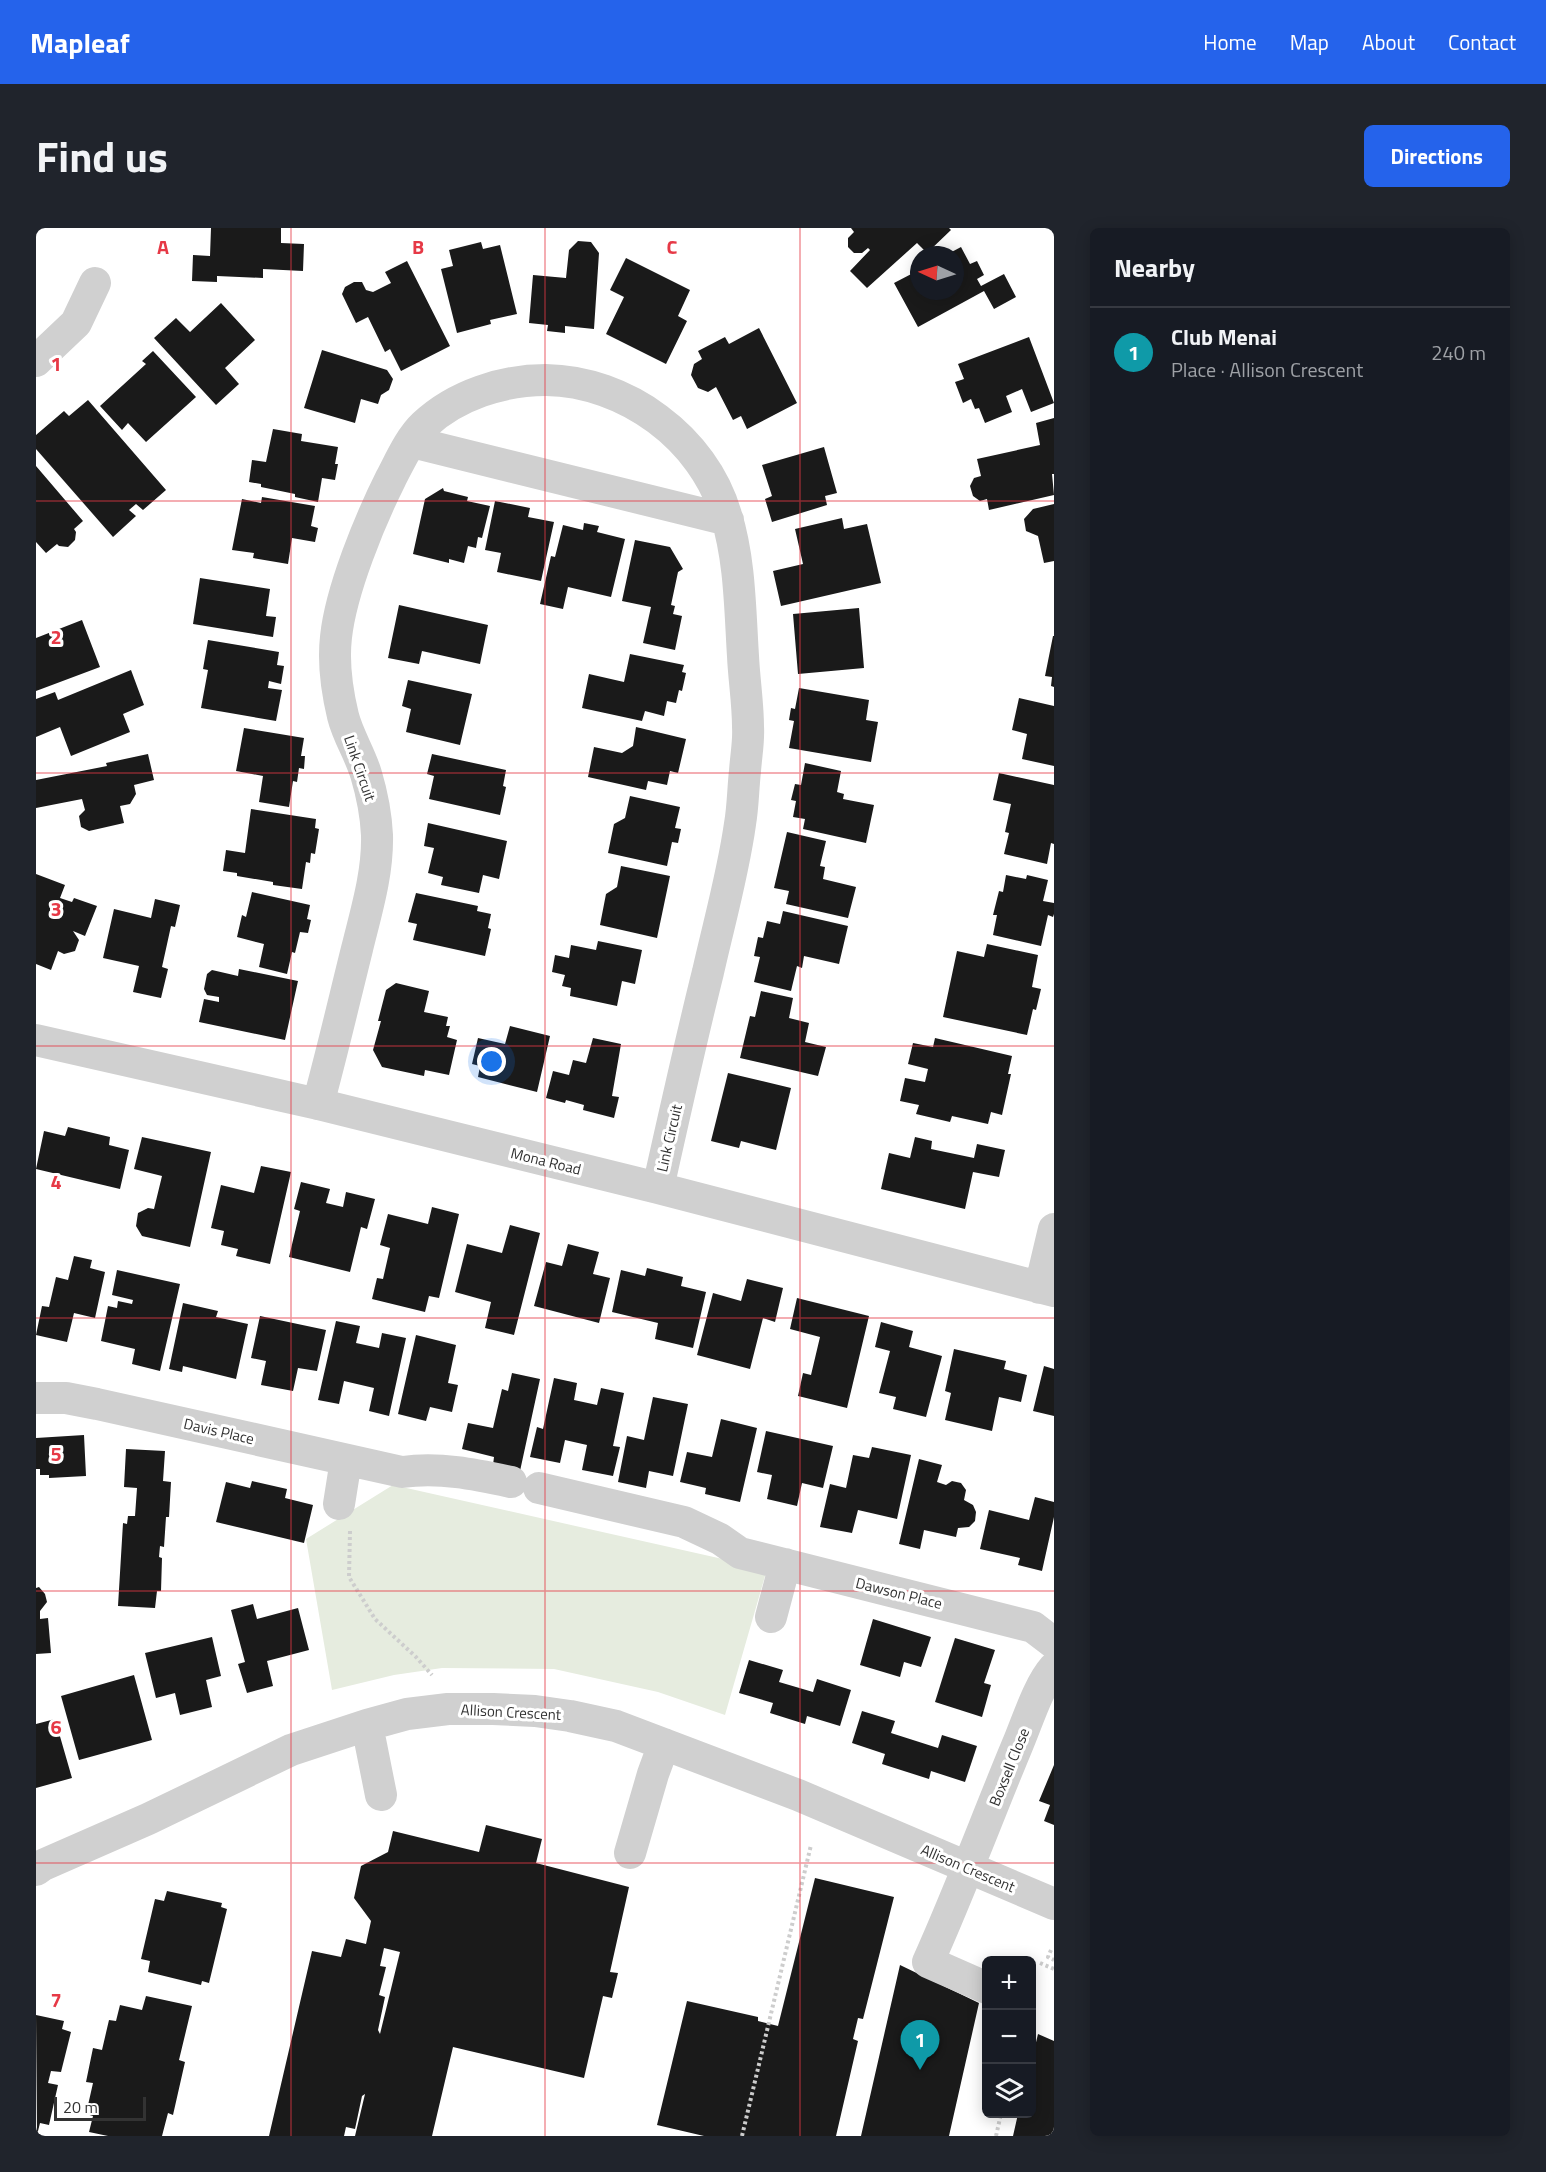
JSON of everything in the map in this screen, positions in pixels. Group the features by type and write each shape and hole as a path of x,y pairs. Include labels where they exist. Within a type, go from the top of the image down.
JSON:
{"street":[{"path":"36,361 76,323 95,283"},
{"name":"Link Circuit","path":"318,1104 376,862 377,835 374,809 365,773 345,723 339,700 336,670 336,638 346,593 373,518 412,442 421,428 441,411 458,401 503,384 557,380 588,385 618,395 645,410 670,429 704,467 717,490 728,520 738,583 749,729 740,824 727,890 657,1188"},
{"path":"412,442 728,520"},
{"name":"Mona Road","path":"36,1040 318,1104 657,1188 1047,1290"},
{"path":"1047,1290 1054,1229"},
{"name":"Davis Place","path":"36,1398 66,1398 97,1404 402,1472 424,1469 462,1472 525,1485"},
{"path":"339,1504 346,1460"},
{"name":"Dawson Place","path":"525,1485 684,1522 720,1539 740,1553 1033,1627 1054,1643"},
{"path":"771,1617 785,1564"},
{"name":"Boxsell Close","path":"982,1986 928,1962 1038,1698 1054,1668"},
{"name":"Allison Crescent","path":"36,1870 291,1750 367,1725 407,1714 448,1709 535,1711 616,1726 798,1795 1054,1904"},
{"path":"367,1725 381,1795"},
{"path":"630,1853 664,1744"}],"path":[{"path":"339,1504 351,1520 349,1577 375,1618 416,1657 432,1676"},
{"path":"742,2136 811,1845"},
{"path":"1051,1950 1048,1957 1054,1960"},
{"path":"1040,1963 1054,1969"},
{"path":"996,2136 1000,2118"}],"shaded area":[{"path":"393,1485 767,1569 725,1715 658,1692 554,1669 442,1668 394,1675 332,1690 306,1539"}],"building":[{"path":"211,228 281,228 281,243 304,244 303,271 263,269 263,278 217,276 217,282 192,281 193,255 210,256"},
{"path":"851,228 949,228 951,230 934,246 920,246 917,243 910,246 910,249 867,288 850,271 870,250 868,248 862,253 854,253 848,247 848,238 854,232"},
{"path":"578,241 591,242 599,253 594,329 565,326 565,333 547,331 548,325 529,323 533,275 566,278 569,250"},
{"path":"481,242 483,249 500,245 517,314 490,320 491,324 457,333 441,269 453,266 449,250"},
{"path":"964,253 970,264 977,261 984,275 977,279 981,286 1004,274 1016,297 994,309 984,291 918,327 894,283 910,275 910,300 964,300"},
{"path":"626,258 690,290 678,316 687,321 666,364 606,334 624,297 610,290"},
{"path":"407,261 450,346 401,371 390,349 385,352 368,317 356,323 342,294 345,287 354,282 362,282 366,290 373,292 391,283 385,272"},
{"path":"221,303 255,340 225,368 239,384 216,405 154,338 176,318 190,332"},
{"path":"759,328 797,403 747,429 741,416 733,420 716,387 708,392 698,388 691,375 694,364 702,359 698,351 725,337 729,344"},
{"path":"1029,337 1054,403 1031,412 1022,389 1006,396 1012,412 985,423 979,408 975,409 971,399 963,403 955,382 964,379 958,364"},
{"path":"322,350 387,370 393,379 389,390 381,395 378,404 361,399 355,423 304,408"},
{"path":"153,351 196,397 146,442 128,423 122,430 100,406 146,364 142,361"},
{"path":"88,400 166,490 143,510 136,504 129,510 136,516 113,537 36,449 36,435 64,411 69,416"},
{"path":"1054,418 1054,474 1052,474 1054,495 989,510 987,499 980,501 973,496 970,486 974,478 981,476 977,459 1040,445 1036,423"},
{"path":"273,429 302,434 301,441 338,447 335,480 322,478 318,502 249,482 252,460 266,462"},
{"path":"824,447 837,493 825,496 827,505 772,522 765,499 772,496 762,465"},
{"path":"36,466 83,521 74,529 75,540 68,547 57,544 46,553 36,542"},
{"path":"443,488 444,491 468,497 467,501 490,506 482,538 478,537 476,548 468,546 464,563 449,559 449,563 413,554 425,499"},
{"path":"262,497 315,506 311,526 318,528 315,542 292,538 288,564 253,558 254,553 232,550 242,499 261,503"},
{"path":"495,501 530,508 528,517 554,522 541,581 497,572 501,553 485,550"},
{"path":"1054,504 1054,561 1044,563 1038,536 1026,531 1024,519 1033,509"},
{"path":"842,518 844,529 867,524 881,583 781,606 773,571 803,564 795,529"},
{"path":"584,523 599,526 597,532 625,539 611,597 568,587 563,609 540,604 551,556 555,557 563,525 583,530"},
{"path":"635,540 670,547 683,569 678,572 671,605 675,606 673,614 682,616 675,650 643,643 651,607 622,601"},
{"path":"200,578 270,589 266,616 276,617 273,637 193,624"},
{"path":"399,605 488,625 480,664 422,651 419,664 388,658"},
{"path":"859,608 864,668 798,674 793,614"},
{"path":"82,620 100,667 36,691 36,638"},
{"path":"1053,636 1054,687 1051,686 1052,677 1045,676"},
{"path":"208,640 279,652 277,665 284,666 281,684 269,681 268,688 282,690 276,721 201,708 208,670 203,669"},
{"path":"630,654 684,665 682,672 686,673 682,691 679,690 676,703 667,701 664,716 645,711 642,721 582,708 589,674 624,682"},
{"path":"131,670 144,705 123,714 130,732 71,756 60,727 36,737 36,699 55,692 58,700"},
{"path":"408,680 472,694 460,745 406,732 411,709 402,706"},
{"path":"799,688 869,700 866,720 878,722 871,762 789,748 794,721 789,720 791,708 795,709"},
{"path":"1019,698 1054,706 1054,766 1022,759 1027,734 1012,730"},
{"path":"636,727 686,739 678,773 670,771 667,785 648,781 646,790 588,777 594,747 622,753 633,746"},
{"path":"244,728 304,738 301,756 305,756 304,769 299,768 297,782 293,781 289,807 259,802 263,776 236,771"},
{"path":"148,754 154,780 134,785 136,794 130,804 120,806 124,823 89,831 81,827 79,816 85,810 82,799 36,808 36,780 107,766 106,763"},
{"path":"432,754 506,770 503,786 506,787 500,815 429,799 434,776 427,774"},
{"path":"805,763 841,771 837,792 844,794 843,799 874,805 866,843 803,829 805,819 793,817 796,801 791,800 795,784 801,785"},
{"path":"999,773 1054,785 1054,844 1051,843 1047,864 1004,854 1009,833 1005,832 1011,804 993,800"},
{"path":"630,796 680,807 675,828 681,829 678,843 672,842 667,866 608,853 614,824 625,818"},
{"path":"251,809 316,819 315,828 319,829 315,854 311,853 310,863 306,862 302,889 273,885 273,882 237,876 237,873 223,871 226,850 245,853"},
{"path":"428,823 507,841 499,879 483,875 479,893 441,885 443,877 428,873 434,848 424,846"},
{"path":"787,832 826,841 820,866 825,867 823,879 856,887 848,918 786,904 789,891 774,888"},
{"path":"621,866 670,876 657,938 600,925 606,894 617,887"},
{"path":"36,874 65,885 60,898 72,902 74,898 97,906 85,936 73,931 79,940 75,951 64,954 58,951 51,970 36,964"},
{"path":"1006,875 1026,879 1027,875 1048,880 1043,901 1054,903 1054,914 1053,917 1048,915 1041,946 993,935 997,915 993,915 999,891 1003,892"},
{"path":"252,892 310,905 307,919 311,920 308,933 300,932 287,974 259,967 264,944 237,937 242,915 246,917"},
{"path":"416,893 478,906 477,911 491,914 488,928 491,929 485,956 413,940 417,924 408,922"},
{"path":"155,899 180,905 175,927 171,926 162,967 168,969 161,998 133,992 139,966 103,958 114,909 151,918"},
{"path":"783,911 848,926 839,964 804,956 802,968 797,966 791,991 754,982 760,957 754,956 758,937 763,938 767,921 780,924"},
{"path":"598,941 642,950 635,984 622,981 617,1006 570,996 571,988 562,986 565,975 552,972 555,955 569,958 571,945 596,950"},
{"path":"987,944 1038,955 1032,987 1041,989 1036,1010 1033,1009 1027,1035 943,1017 957,951 984,957"},
{"path":"239,969 298,981 285,1040 199,1022 204,999 219,1002 219,997 207,995 204,989 207,974 212,970 238,976"},
{"path":"396,983 429,991 424,1012 448,1017 446,1026 450,1026 447,1037 457,1040 449,1075 425,1070 424,1076 382,1067 373,1050 386,990"},
{"path":"761,991 793,998 789,1018 809,1023 805,1042 826,1047 818,1076 740,1058 750,1016 755,1017"},
{"path":"510,1026 550,1036 537,1092 478,1077 480,1066 472,1064 478,1038 505,1044"},
{"path":"593,1038 621,1044 612,1096 619,1097 614,1118 583,1110 584,1105 546,1098 553,1071 569,1075 573,1060 586,1063"},
{"path":"935,1038 1012,1056 1008,1074 1011,1074 1002,1115 991,1112 988,1124 952,1116 950,1122 916,1114 919,1105 900,1101 905,1078 925,1082 928,1069 908,1064 913,1043 933,1047"},
{"path":"728,1073 791,1088 776,1150 741,1141 739,1148 711,1141"},
{"path":"68,1127 110,1137 109,1145 129,1150 120,1189 36,1169 44,1131 65,1136"},
{"path":"142,1137 211,1152 190,1247 142,1236 136,1226 138,1213 148,1208 154,1209 162,1176 134,1169"},
{"path":"915,1137 932,1141 931,1149 974,1158 977,1144 1005,1150 999,1177 973,1172 965,1209 881,1189 889,1153 910,1158"},
{"path":"261,1166 291,1172 270,1264 236,1256 238,1249 221,1245 224,1231 211,1228 221,1185 254,1193"},
{"path":"301,1182 330,1189 326,1203 343,1207 346,1192 375,1199 367,1229 361,1227 350,1272 289,1257 300,1211 294,1209"},
{"path":"432,1207 459,1214 439,1298 429,1296 425,1312 372,1299 377,1278 383,1279 390,1248 380,1245 388,1214 428,1224"},
{"path":"510,1225 540,1233 514,1335 485,1328 491,1302 455,1292 467,1244 502,1253"},
{"path":"568,1244 599,1252 593,1274 610,1278 599,1323 534,1306 546,1262 562,1266"},
{"path":"74,1256 92,1260 90,1268 105,1272 95,1318 74,1313 67,1342 36,1335 42,1306 49,1307 56,1277 68,1280"},
{"path":"647,1268 683,1277 681,1286 706,1292 693,1348 655,1339 658,1323 612,1312 621,1270 645,1276"},
{"path":"117,1270 180,1284 160,1371 132,1364 135,1349 101,1341 108,1306 117,1308 118,1301 132,1304 133,1300 112,1295"},
{"path":"747,1279 783,1288 775,1322 763,1318 750,1369 697,1355 713,1293 741,1301"},
{"path":"797,1298 869,1316 847,1408 798,1396 803,1373 811,1375 820,1337 790,1329"},
{"path":"183,1303 218,1311 216,1317 248,1324 236,1379 183,1366 182,1372 169,1369"},
{"path":"260,1316 326,1330 317,1371 298,1368 293,1391 261,1385 266,1361 251,1358"},
{"path":"336,1321 360,1326 356,1343 379,1348 382,1333 406,1338 389,1416 369,1411 374,1388 344,1381 339,1404 318,1400"},
{"path":"881,1322 913,1331 909,1347 942,1356 926,1417 893,1409 896,1397 879,1393 890,1351 875,1347"},
{"path":"416,1335 456,1345 448,1383 458,1385 452,1412 430,1407 426,1421 398,1414"},
{"path":"954,1349 1006,1361 1004,1369 1027,1375 1021,1402 999,1397 992,1431 945,1420 951,1393 945,1391"},
{"path":"1044,1366 1054,1369 1054,1416 1033,1411"},
{"path":"512,1373 540,1379 520,1471 493,1465 494,1457 462,1449 468,1423 493,1428 502,1389 508,1391"},
{"path":"554,1378 577,1383 574,1400 597,1405 601,1388 624,1393 613,1446 620,1447 613,1476 582,1470 587,1445 565,1440 560,1463 530,1457 537,1427 543,1429"},
{"path":"653,1397 688,1404 673,1476 649,1471 646,1488 618,1482 627,1436 644,1440"},
{"path":"721,1419 757,1428 740,1502 705,1494 706,1488 680,1482 687,1452 712,1457"},
{"path":"766,1431 833,1446 823,1488 802,1483 797,1506 767,1499 772,1475 757,1472"},
{"path":"84,1435 86,1476 49,1478 49,1475 40,1475 40,1469 36,1469 36,1438"},
{"path":"872,1447 911,1455 897,1519 858,1510 852,1533 820,1527 830,1484 846,1488 853,1455 869,1458"},
{"path":"126,1449 165,1451 163,1481 171,1482 164,1547 160,1546 161,1591 157,1591 155,1608 118,1606 123,1523 127,1524 128,1516 135,1516 137,1488 124,1487"},
{"path":"919,1459 942,1465 937,1482 946,1485 952,1481 961,1483 966,1490 964,1500 973,1505 976,1512 975,1521 969,1527 958,1528 956,1537 924,1530 920,1549 899,1544"},
{"path":"252,1481 287,1489 285,1498 313,1505 304,1543 216,1522 226,1482 250,1488"},
{"path":"1035,1497 1054,1502 1054,1517 1042,1571 1018,1565 1020,1558 980,1549 989,1510 1029,1520"},
{"path":"39,1587 45,1594 47,1602 40,1611 40,1619 48,1618 51,1653 36,1654 36,1588"},
{"path":"253,1604 257,1619 298,1608 309,1650 267,1661 273,1686 247,1693 238,1664 245,1662 231,1610"},
{"path":"873,1619 931,1637 921,1667 904,1662 900,1677 860,1665"},
{"path":"212,1637 221,1676 206,1680 212,1707 180,1715 175,1693 156,1698 145,1653"},
{"path":"955,1638 995,1650 984,1683 991,1685 982,1717 935,1702"},
{"path":"749,1660 783,1670 779,1682 813,1692 817,1679 851,1690 840,1726 807,1716 805,1724 770,1713 773,1703 739,1693"},
{"path":"134,1675 152,1740 79,1760 61,1696"},
{"path":"862,1711 895,1721 891,1733 938,1748 942,1735 977,1746 965,1782 931,1771 929,1779 882,1764 885,1754 852,1743"},
{"path":"55,1719 72,1778 36,1788 36,1724"},
{"path":"1054,1765 1054,1825 1044,1821 1050,1805 1039,1801"},
{"path":"486,1825 542,1839 536,1863 629,1887 610,1972 618,1973 612,1998 603,1996 584,2078 453,2047 432,2136 355,2136 365,2094 362,2096 355,2129 346,2127 344,2136 269,2136 312,1951 341,1957 346,1939 366,1944 371,1921 354,1898 361,1866 388,1852 393,1831 479,1852","holes":["384,1948 400,1952 380,2034 378,2030 385,1997 379,1995 386,1967 380,1966"]},
{"path":"815,1878 894,1897 863,2019 858,2018 853,2039 858,2041 836,2136 704,2136 657,2125 687,2001 758,2017 758,2021 778,2026"},
{"path":"167,1891 222,1903 221,1907 227,1909 209,1983 202,1981 201,1985 148,1972 150,1961 141,1959 155,1899 164,1901"},
{"path":"900,1965 979,2003 949,2136 861,2136"},
{"path":"146,1996 192,2006 179,2060 185,2062 173,2115 168,2113 162,2136 108,2136 89,2132 93,2116 86,2114 93,2083 86,2082 93,2048 102,2050 109,2020 116,2021 120,2005 142,2010"},
{"path":"36,2015 64,2021 62,2029 71,2032 61,2072 51,2071 48,2083 58,2085 49,2125 40,2123 37,2135"},
{"path":"1038,2034 1054,2041 1054,2136 1013,2136 1017,2118 1036,2118 1036,2042"}],"place":[{"name":"Club Menai","path":"920,2070"}]}
